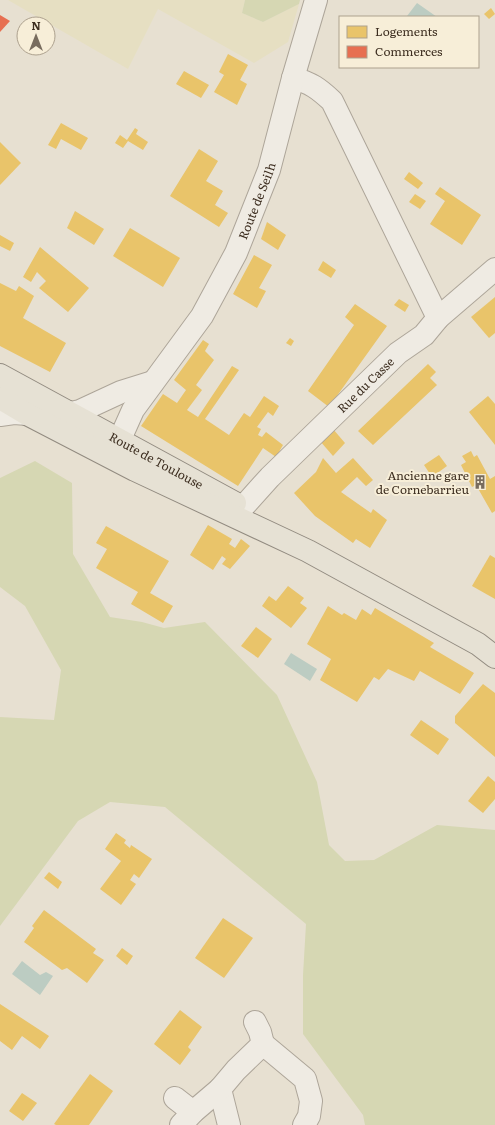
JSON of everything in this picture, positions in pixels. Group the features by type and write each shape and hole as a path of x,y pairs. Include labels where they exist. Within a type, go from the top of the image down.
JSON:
{"main road":[{"name":"Route de Toulouse","path":"0,375 243,507 262,518 308,551"},
{"name":"Route de Toulouse","path":"0,398 55,429 135,470 308,551 489,650"}],"street":[{"name":"Route de Seilh","path":"120,439 133,410 202,316 236,253 269,170 293,78 316,0"},
{"path":"293,78 318,88 332,101 438,318"},
{"name":"Rue du Casse","path":"243,507 270,477 398,354 424,334 438,318 495,269"},
{"path":"0,386 71,413 80,411 121,392 153,382"},
{"path":"0,415 14,413 28,414"},
{"path":"55,429 100,439 120,439"},
{"path":"255,1022 260,1032 263,1044 305,1079 311,1101 309,1116 304,1125"},
{"path":"175,1098 187,1119 220,1089 236,1070 263,1044"},
{"path":"220,1089 229,1125"}],"shaded area":[{"path":"8,0 245,0 242,13 263,22 299,4 288,42 254,63 158,9 128,69 56,28 56,16 36,16"},
{"path":"417,3 436,16 407,16"},
{"path":"291,653 317,669 310,681 284,664"},
{"path":"22,961 40,975 46,972 53,976 40,995 12,974"}],"green space":[{"path":"245,0 300,0 299,4 263,22 242,13"},
{"path":"35,461 72,483 73,554 110,617 142,622 164,628 205,622 277,695 317,782 329,845 345,861 374,860 437,825 495,830 495,1125 365,1125 363,1115 303,1034 303,975 306,924 165,807 110,802 78,821 0,926 0,717 54,720 61,670 25,606 0,587 0,478"}],"building: Logements":[{"path":"491,8 495,14 489,19 484,14"},
{"path":"228,54 248,65 240,80 247,84 237,105 214,92 224,75 219,72"},
{"path":"184,71 209,85 201,98 176,84"},
{"path":"61,123 88,138 81,150 61,139 56,149 48,145"},
{"path":"135,128 138,130 136,134 148,142 143,150 128,141 123,148 115,143 120,135 127,140"},
{"path":"0,142 21,163 0,185"},
{"path":"199,149 218,161 206,181 223,191 215,205 228,213 219,227 170,196"},
{"path":"409,172 423,183 418,189 404,179"},
{"path":"440,187 481,215 462,245 430,224 445,201 435,194"},
{"path":"415,194 426,201 420,209 409,202"},
{"path":"75,211 104,229 94,245 67,228"},
{"path":"267,222 286,235 278,250 261,239"},
{"path":"130,228 180,258 163,287 113,256"},
{"path":"0,235 14,243 10,251 0,246"},
{"path":"40,247 89,288 68,312 39,288 46,281 37,272 31,282 23,277"},
{"path":"254,255 272,265 259,288 266,291 257,308 233,294"},
{"path":"323,261 336,270 331,278 318,270"},
{"path":"0,283 16,291 19,286 34,296 23,318 66,343 50,372 0,346"},
{"path":"495,297 495,333 489,338 471,317"},
{"path":"399,299 409,305 405,312 394,305"},
{"path":"355,304 387,326 329,407 308,391 354,325 345,317"},
{"path":"290,338 294,341 291,346 286,343"},
{"path":"203,340 209,344 205,351 214,360 196,385 202,390 187,410 198,417 232,366 239,370 205,419 229,435 244,413 250,417 264,396 279,406 273,416 268,412 257,427 261,429 258,435 262,437 266,432 283,445 276,457 263,448 238,486 141,426 163,394 177,403 186,390 174,380"},
{"path":"428,364 436,372 430,378 437,385 373,445 358,431"},
{"path":"488,396 495,404 495,445 469,412"},
{"path":"333,429 345,443 333,456 320,441"},
{"name":"Ancienne gare de Cornebarrieu","path":"471,451 474,457 477,455 490,479 495,476 495,511 492,513 476,485 472,487 461,465 466,462 462,456"},
{"path":"439,455 447,466 432,477 424,465"},
{"path":"323,458 336,473 353,458 373,480 366,486 357,477 341,492 371,513 373,509 387,520 370,548 356,539 353,543 315,516 294,493 316,472"},
{"path":"208,525 232,539 229,544 235,548 241,539 250,546 230,569 222,564 226,559 222,556 213,570 190,555"},
{"path":"106,526 169,561 150,593 173,606 163,623 131,604 138,592 96,568 107,549 96,543"},
{"path":"490,555 495,558 495,599 472,586"},
{"path":"288,586 304,598 300,603 307,608 291,628 262,606 269,596 276,601"},
{"path":"328,606 342,615 344,613 356,620 362,609 371,615 375,608 434,643 430,647 474,673 460,694 420,671 414,681 388,669 379,680 374,677 357,702 320,680 331,659 307,644"},
{"path":"256,627 272,639 258,658 241,646"},
{"path":"483,684 495,693 495,757 455,723 455,716"},
{"path":"421,720 449,739 438,755 410,735"},
{"path":"488,776 495,782 495,799 483,813 468,801"},
{"path":"116,833 126,840 124,843 130,848 131,845 152,859 139,878 134,874 130,880 136,884 121,905 100,889 121,861 105,849"},
{"path":"49,872 62,882 58,889 44,878"},
{"path":"44,910 96,949 93,953 104,960 87,983 67,968 62,970 24,942 34,928 32,926"},
{"path":"223,918 253,938 224,978 195,958"},
{"path":"122,948 133,956 127,965 116,956"},
{"path":"0,1004 49,1036 40,1049 22,1036 12,1050 0,1041"},
{"path":"180,1010 202,1027 188,1047 191,1050 180,1065 154,1044"},
{"path":"90,1074 113,1091 89,1125 54,1124"},
{"path":"22,1093 37,1103 23,1121 9,1111"}],"building: Commerces":[{"path":"0,15 10,21 0,32"}],"place":[{"name":"Ancienne gare de Cornebarrieu","path":"480,482"}]}
